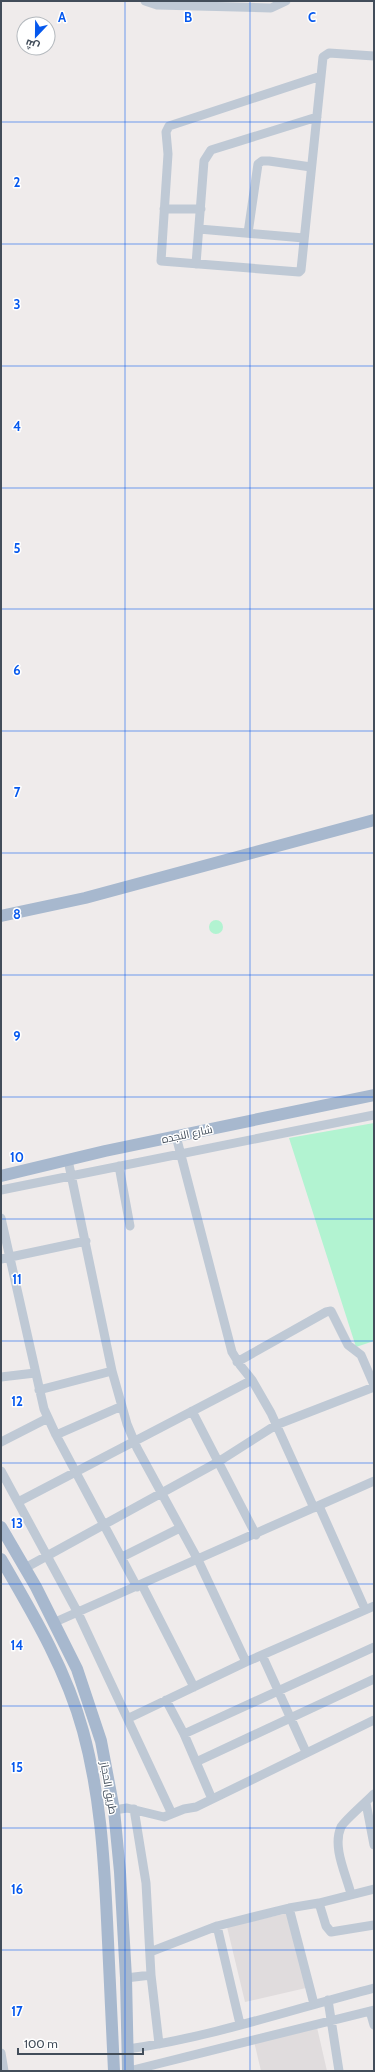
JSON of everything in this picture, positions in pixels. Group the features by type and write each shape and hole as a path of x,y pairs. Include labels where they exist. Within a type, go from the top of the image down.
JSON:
{"main road":[{"path":"1,916 86,898 374,820"},
{"name":"شارع النجده","path":"1,1176 176,1136 374,1095"},
{"name":"طريق الحجاز","path":"1,1527 36,1586 77,1669 101,1741 114,1810 120,1872 126,1978 128,2071"},
{"name":"طريق الحجاز","path":"1,1559 47,1638 72,1697 83,1730 94,1773 102,1829 114,2071"}],"street":[{"path":"145,1 157,5 171,3 271,4 286,1"},
{"path":"321,76 168,126 166,132 168,154 161,261 297,274 301,270 316,117 325,54 374,56"},
{"path":"196,264 204,161 211,150 316,117"},
{"path":"248,233 258,164 262,160 311,167"},
{"path":"164,209 201,209"},
{"path":"199,229 304,238"},
{"path":"1,1190 374,1115"},
{"path":"128,1718 246,1662 370,1608 317,1507 287,1445 252,1380 237,1362 230,1347 176,1136"},
{"path":"68,1160 112,1371 134,1441 198,1560 246,1662"},
{"path":"119,1166 130,1226"},
{"path":"1,1218 5,1258 39,1390 48,1418 104,1525 140,1586 194,1687"},
{"path":"5,1258 86,1241"},
{"path":"25,1568 48,1557 218,1462 276,1425 374,1386 361,1355 348,1345 334,1314 331,1311 326,1312 237,1362"},
{"path":"39,1390 112,1371"},
{"path":"1,1377 35,1373"},
{"path":"18,1502 252,1380"},
{"path":"56,1435 122,1406"},
{"path":"192,1411 256,1534"},
{"path":"1,1442 48,1418"},
{"path":"1,1471 78,1613 172,1814"},
{"path":"53,1623 374,1482"},
{"path":"122,1557 180,1528"},
{"path":"184,1734 374,1647"},
{"path":"262,1655 306,1752"},
{"path":"196,1762 374,1679"},
{"path":"166,1700 184,1734 212,1799"},
{"path":"114,1810 134,1809 155,1816 164,1817 196,1807 374,1720"},
{"path":"351,1894 339,1850 338,1835 344,1821 366,1803 374,1794"},
{"path":"366,1803 374,1845"},
{"path":"134,1809 146,1883 151,1975 159,2044"},
{"path":"150,1952 217,1926 289,1908 319,1903 374,1888"},
{"path":"319,1903 327,1929 331,1932 374,1925"},
{"path":"289,1908 314,2004"},
{"path":"217,1926 240,2024"},
{"path":"126,1978 151,1975"},
{"path":"128,2049 159,2044 240,2024 374,1988"},
{"path":"328,2000 339,2071"},
{"path":"128,2071 372,2010 374,2024"},
{"path":"1,2053 4,2071"}],"shaded area":[{"path":"288,1913 306,1988 245,2002 227,1927"},
{"path":"316,2023 327,2071 261,2071 253,2037"}],"green space":[{"path":"216,920 221,922 223,927 221,932 216,934 211,932 209,927 211,922"},
{"path":"374,1123 374,1341 356,1347 289,1138"}]}
